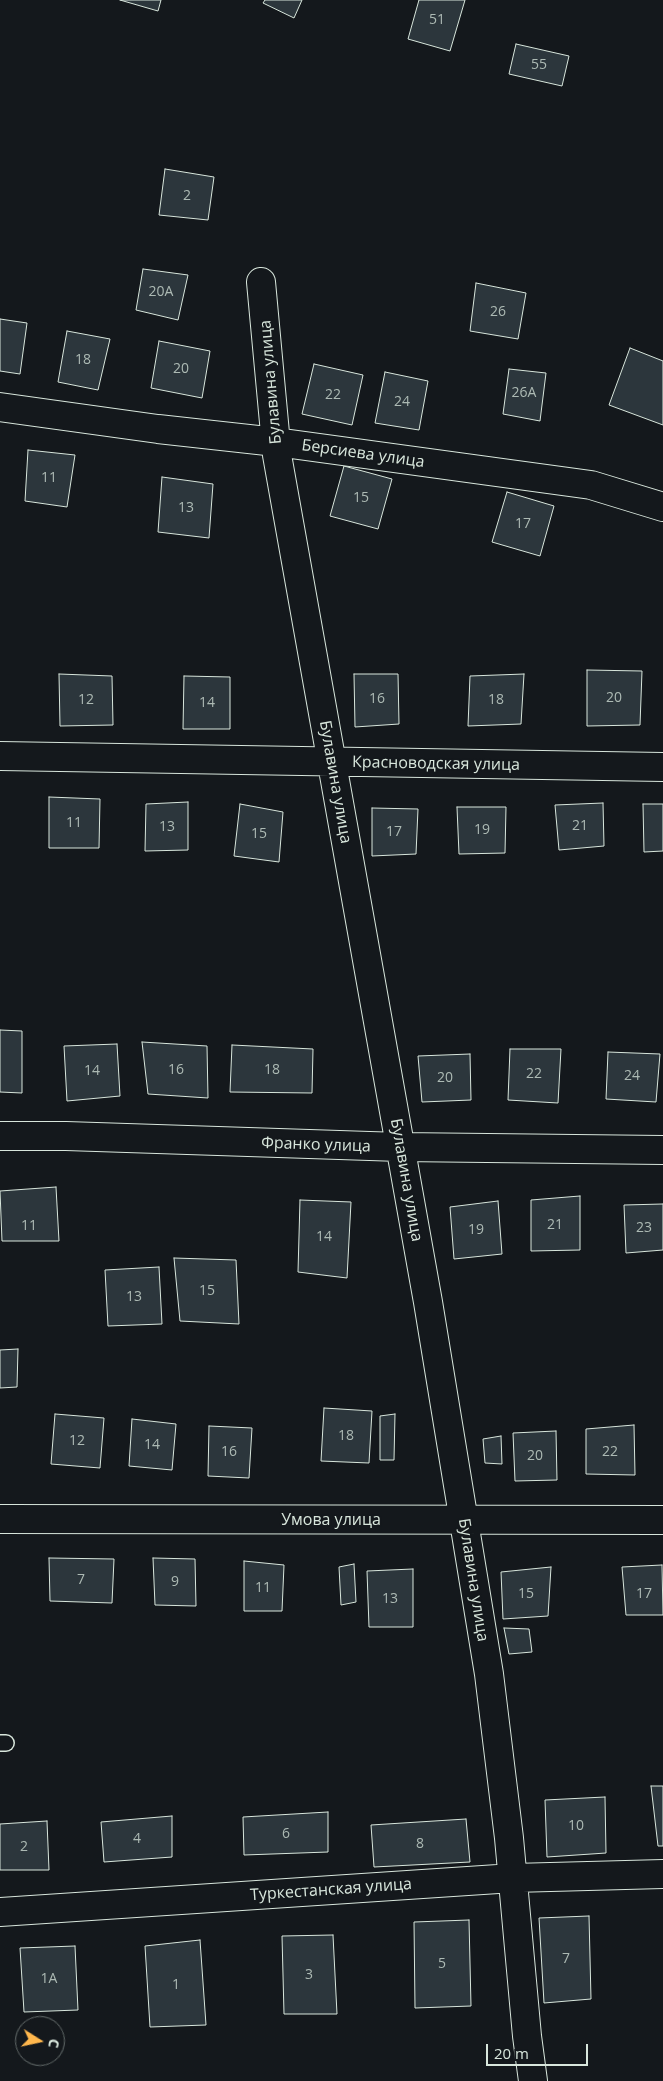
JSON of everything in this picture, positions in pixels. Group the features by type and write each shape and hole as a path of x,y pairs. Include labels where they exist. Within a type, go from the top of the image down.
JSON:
{"street":[{"name":"Булавина улица","path":"261,282 276,442 400,1148 489,1674 513,1878 527,2036 533,2081"},
{"name":"Берсиева улица","path":"0,407 591,485 663,507"},
{"name":"Красноводская улица","path":"0,756 663,767"},
{"name":"Франко улица","path":"0,1136 400,1148 663,1150"},
{"name":"Умова улица","path":"0,1519 663,1520"},
{"name":"Туркестанская улица","path":"0,1912 513,1878 663,1874"}],"building":[{"path":"120,0 161,0 158,11"},
{"path":"265,0 302,0 294,18 263,3"},
{"path":"419,0 465,0 450,51 408,39"},
{"path":"516,44 569,56 562,86 509,74"},
{"path":"165,169 214,177 208,220 159,215"},
{"path":"143,269 188,275 178,320 136,310"},
{"path":"476,283 526,293 518,339 470,331"},
{"path":"0,319 27,323 20,374 0,371"},
{"path":"67,331 110,339 98,390 58,382"},
{"path":"159,341 210,351 202,398 151,388"},
{"path":"630,348 663,361 663,425 609,405"},
{"path":"314,364 363,375 352,425 302,414"},
{"path":"509,369 546,373 540,421 503,414"},
{"path":"385,372 428,381 419,430 375,423"},
{"path":"28,450 75,455 67,507 25,501"},
{"path":"344,466 392,479 378,529 330,516"},
{"path":"162,477 213,484 209,538 158,532"},
{"path":"507,492 554,506 540,556 492,542"},
{"path":"587,670 642,671 640,725 587,726"},
{"path":"59,674 112,676 113,725 60,726"},
{"path":"354,674 398,674 399,724 355,727"},
{"path":"524,674 521,724 468,726 470,676"},
{"path":"184,676 230,677 230,729 183,729"},
{"path":"49,797 100,799 99,848 49,848"},
{"path":"188,802 188,850 145,851 146,804"},
{"path":"603,803 604,846 559,850 555,805"},
{"path":"240,804 283,812 279,862 234,856"},
{"path":"643,804 663,804 663,851 644,852"},
{"path":"457,807 506,807 505,853 459,854"},
{"path":"372,808 418,809 416,854 372,856"},
{"path":"0,1030 22,1031 22,1093 0,1092"},
{"path":"142,1042 207,1046 208,1098 148,1094"},
{"path":"117,1044 120,1096 67,1101 64,1046"},
{"path":"232,1045 313,1049 312,1093 230,1092"},
{"path":"510,1049 561,1049 558,1103 508,1100"},
{"path":"608,1052 660,1054 656,1102 606,1099"},
{"path":"470,1054 471,1100 422,1102 418,1056"},
{"path":"56,1187 59,1241 2,1241 0,1191"},
{"path":"580,1196 580,1250 531,1251 531,1200"},
{"path":"300,1200 351,1202 347,1278 298,1272"},
{"path":"498,1201 502,1254 454,1259 450,1207"},
{"path":"663,1204 663,1250 626,1253 624,1205"},
{"path":"174,1258 236,1260 239,1324 180,1321"},
{"path":"159,1267 162,1324 108,1326 105,1270"},
{"path":"18,1349 17,1387 0,1388 0,1350"},
{"path":"324,1408 372,1411 369,1463 321,1461"},
{"path":"55,1414 104,1418 100,1468 51,1464"},
{"path":"395,1414 394,1460 380,1460 380,1416"},
{"path":"132,1419 176,1424 172,1470 129,1466"},
{"path":"634,1425 635,1475 586,1474 586,1429"},
{"path":"209,1426 252,1428 249,1478 208,1476"},
{"path":"556,1431 557,1480 515,1481 513,1433"},
{"path":"501,1436 502,1464 485,1463 483,1439"},
{"path":"49,1558 114,1559 112,1603 50,1601"},
{"path":"153,1558 195,1559 196,1606 155,1605"},
{"path":"244,1561 284,1565 282,1611 244,1611"},
{"path":"354,1564 356,1602 341,1605 339,1567"},
{"path":"662,1565 663,1615 626,1615 622,1567"},
{"path":"551,1567 548,1616 503,1619 501,1572"},
{"path":"413,1569 413,1627 369,1627 367,1571"},
{"path":"504,1628 529,1629 532,1652 509,1654"},
{"path":"651,1786 663,1786 663,1846 658,1846"},
{"path":"605,1797 606,1853 547,1857 545,1800"},
{"path":"328,1812 328,1852 244,1855 243,1817"},
{"path":"172,1816 172,1857 104,1862 101,1822"},
{"path":"466,1819 470,1862 374,1867 371,1825"},
{"path":"47,1821 49,1870 0,1870 0,1824"},
{"path":"589,1916 591,1999 544,2003 539,1918"},
{"path":"469,1920 471,2006 415,2008 414,1922"},
{"path":"333,1935 337,2014 284,2014 282,1936"},
{"path":"200,1940 206,2025 150,2027 145,1946"},
{"path":"75,1946 78,2010 24,2012 20,1948"}]}
